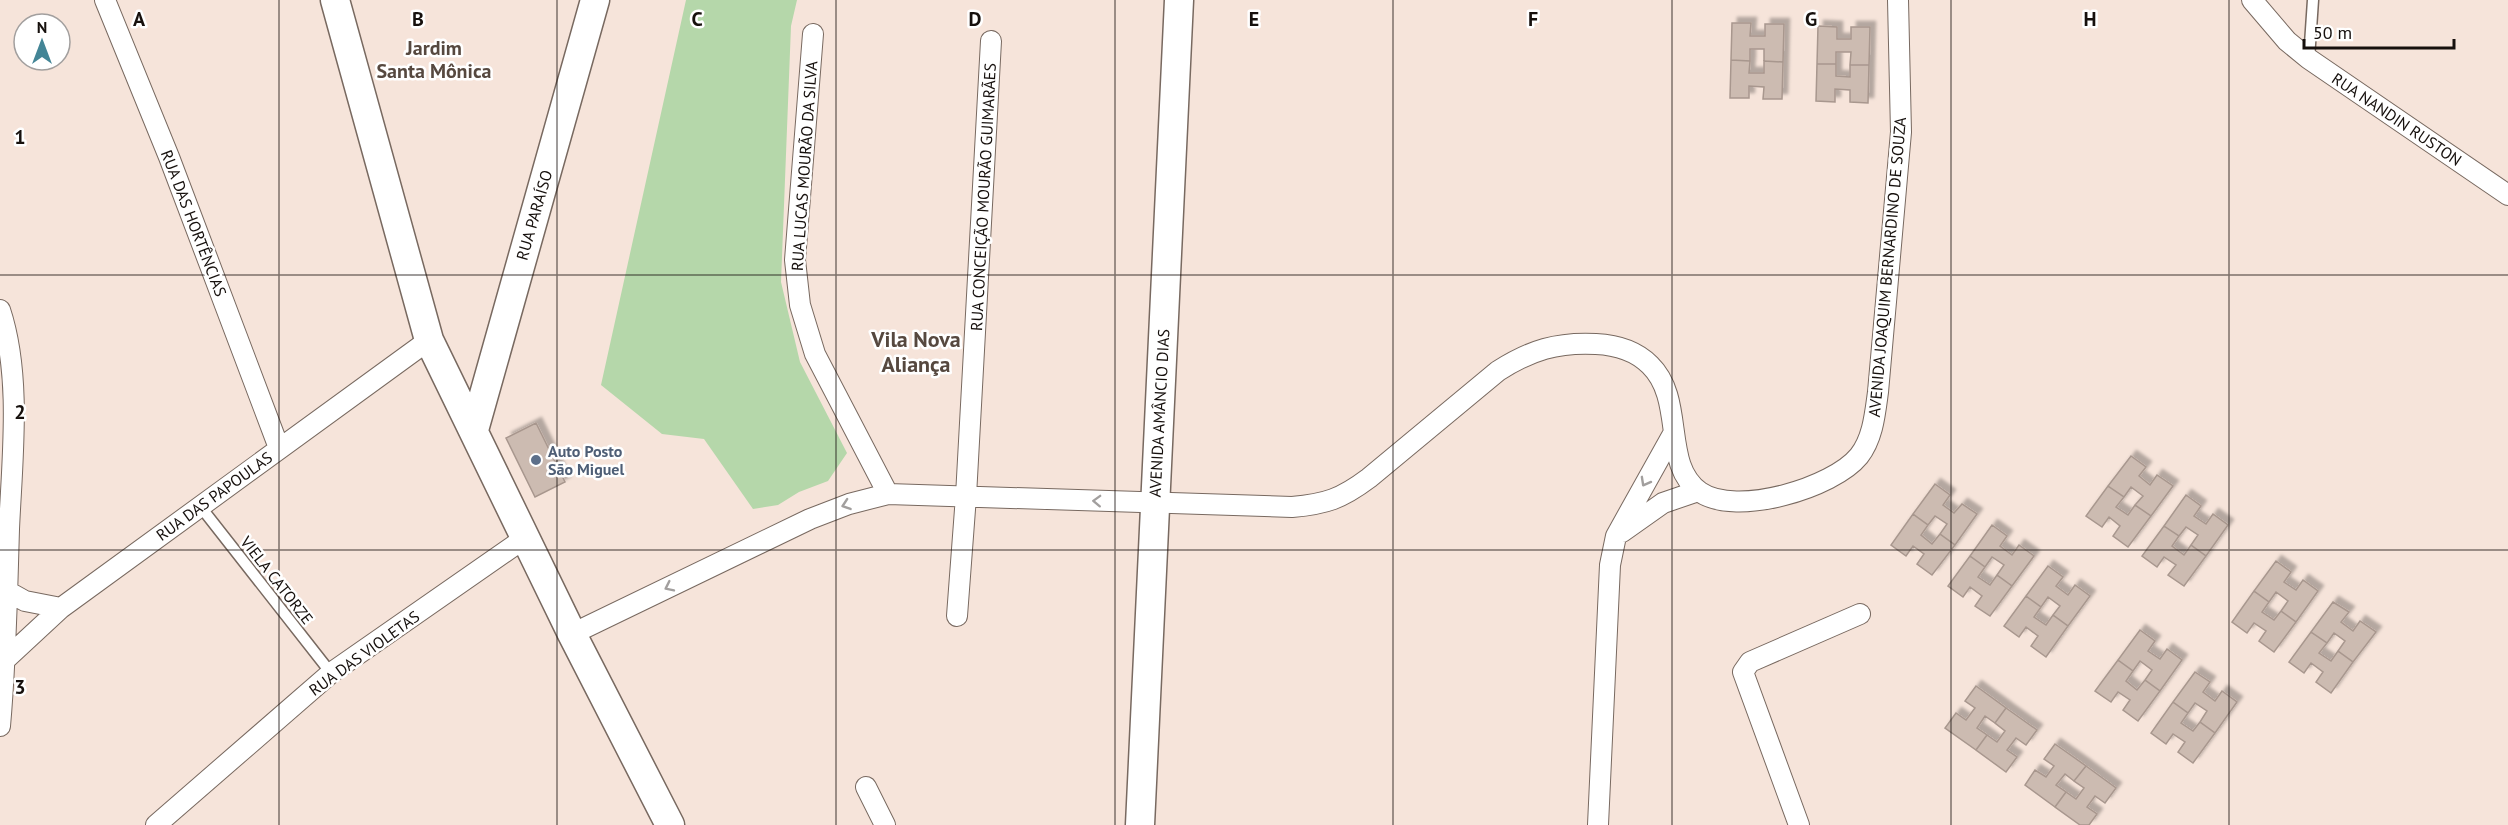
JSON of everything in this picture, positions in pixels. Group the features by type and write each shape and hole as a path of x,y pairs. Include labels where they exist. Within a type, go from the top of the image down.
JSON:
{"street":[{"name":"RUA DAS HORTÊNCIAS","path":"105,0 169,157 279,448"},
{"path":"335,0 429,340 572,634 670,825"},
{"name":"RUA PARAÍSO","path":"474,430 595,0"},
{"name":"AVENIDA AMÂNCIO DIAS","path":"1140,825 1179,0"},
{"name":"AVENIDA JOAQUIM BERNARDINO DE SOUZA","path":"1698,491 1728,502 1750,502 1773,498 1835,476 1848,468 1868,440 1878,392 1901,132 1898,0"},
{"name":"RUA NANDIN RUSTON","path":"2252,0 2286,41 2309,59 2508,195"},
{"name":"RUA LUCAS MOURÃO DA SILVA","path":"813,34 795,260 800,305 815,354 888,494"},
{"name":"RUA CONCEIÇÃO MOURÃO GUIMARÃES","path":"957,616 966,496 991,41"},
{"path":"0,310 9,353 13,400 6,437 7,591 0,726"},
{"name":"RUA DAS PAPOULAS","path":"3,664 61,608 429,340"},
{"path":"572,634 810,519 849,504 888,494 1155,504 1292,507 1323,504 1353,489 1368,478 1498,370 1521,356 1560,345 1607,345 1628,350 1642,358 1665,384 1670,398 1677,454 1684,473 1698,491 1663,503 1616,536"},
{"path":"1598,825 1610,565 1616,536 1674,432"},
{"name":"RUA DAS VIOLETAS","path":"156,825 331,673 525,538"},
{"path":"7,591 25,601 61,608"},
{"path":"1799,825 1743,672 1750,662 1860,614"},
{"path":"866,787 885,825"}],"lane":[{"path":"2309,59 2313,0"},
{"name":"VIELA CATORZE","path":"200,506 331,673"}],"green space":[{"path":"686,0 797,0 791,26 781,282 800,362 847,453 828,481 799,492 778,505 753,509 704,439 662,434 601,385"}],"building":[{"path":"1732,23 1751,23 1750,36 1765,36 1765,24 1784,24 1783,62 1764,61 1764,49 1750,49 1750,61 1731,60"},
{"path":"1818,26 1837,27 1837,39 1851,39 1851,27 1870,27 1869,65 1850,65 1851,52 1836,52 1836,64 1817,64"},
{"path":"1731,60 1750,61 1749,73 1764,73 1764,61 1783,62 1782,99 1763,99 1764,87 1749,86 1749,98 1730,98"},
{"path":"1817,64 1836,64 1836,76 1850,77 1850,65 1869,65 1868,103 1850,102 1850,90 1835,89 1835,102 1816,101"},
{"name":"Auto Posto São Miguel","path":"536,423 565,482 535,497 506,438"},
{"path":"2131,456 2146,467 2139,476 2150,485 2157,475 2173,486 2151,516 2135,505 2143,496 2131,487 2124,497 2108,486"},
{"path":"1935,484 1950,495 1943,505 1954,513 1962,504 1977,514 1955,545 1940,534 1947,524 1935,516 1928,525 1913,514"},
{"path":"2108,486 2124,497 2116,507 2128,515 2135,505 2151,516 2128,547 2113,536 2120,526 2109,517 2102,527 2086,516"},
{"path":"2186,495 2201,506 2194,516 2206,524 2213,514 2228,525 2206,556 2191,545 2198,535 2186,527 2179,536 2164,526"},
{"path":"1913,514 1928,525 1921,535 1932,544 1940,534 1955,545 1932,575 1917,564 1924,554 1913,546 1906,556 1891,545"},
{"path":"1992,525 2007,536 2000,546 2012,555 2019,545 2034,556 2012,586 1997,575 2004,565 1992,557 1985,567 1970,556"},
{"path":"2164,526 2179,536 2172,546 2184,555 2191,545 2206,556 2184,586 2168,575 2176,565 2164,557 2157,567 2142,556"},
{"path":"1970,556 1985,567 1978,577 1990,585 1997,575 2012,586 1990,616 1975,606 1982,596 1970,587 1963,597 1948,586"},
{"path":"2276,561 2291,572 2284,582 2296,590 2303,580 2318,591 2296,622 2281,611 2288,601 2276,592 2269,602 2254,591"},
{"path":"2048,566 2063,577 2056,586 2068,595 2075,585 2090,596 2068,626 2053,615 2060,606 2048,597 2041,607 2026,596"},
{"path":"2254,591 2269,602 2262,612 2274,620 2281,611 2296,622 2274,652 2259,641 2266,631 2254,623 2247,633 2232,622"},
{"path":"2026,596 2041,607 2034,617 2046,625 2053,615 2068,626 2046,657 2031,646 2038,636 2026,627 2019,637 2004,626"},
{"path":"2333,602 2349,612 2341,622 2353,631 2360,621 2376,632 2353,662 2338,651 2345,641 2334,633 2327,643 2311,632"},
{"path":"2140,630 2155,641 2148,651 2160,659 2167,649 2182,660 2160,691 2145,680 2152,670 2140,661 2133,671 2118,660"},
{"path":"2311,632 2327,643 2319,653 2331,661 2338,651 2353,662 2331,693 2316,682 2323,672 2311,663 2304,673 2289,662"},
{"path":"2118,660 2133,671 2126,681 2137,690 2145,680 2160,691 2138,721 2123,710 2130,700 2118,692 2111,702 2095,691"},
{"path":"2195,672 2210,682 2203,692 2215,701 2222,691 2237,702 2215,733 2200,722 2207,711 2195,703 2188,713 2173,702"},
{"path":"1976,686 2006,708 1995,723 1985,716 1977,728 1987,735 1976,750 1945,728 1956,713 1966,720 1975,708 1965,701"},
{"path":"2173,702 2188,713 2181,723 2193,731 2200,722 2215,733 2193,763 2178,752 2185,742 2173,734 2166,744 2151,733"},
{"path":"2006,708 2037,730 2026,745 2016,738 2007,750 2017,757 2006,772 1976,750 1987,735 1997,742 2005,731 1995,723"},
{"path":"2055,744 2086,766 2074,781 2065,774 2056,785 2066,792 2055,807 2025,785 2035,770 2046,777 2054,766 2044,759"},
{"path":"2086,766 2116,788 2105,803 2095,796 2087,807 2097,814 2089,825 2080,825 2055,807 2066,792 2076,799 2084,788 2074,781"}],"place":[{"name":"Auto Posto São Miguel","path":"536,460"}],"district":[{"name":"Jardim Santa Mônica","path":"434,60"},
{"name":"Vila Nova Aliança","path":"916,352"}]}
